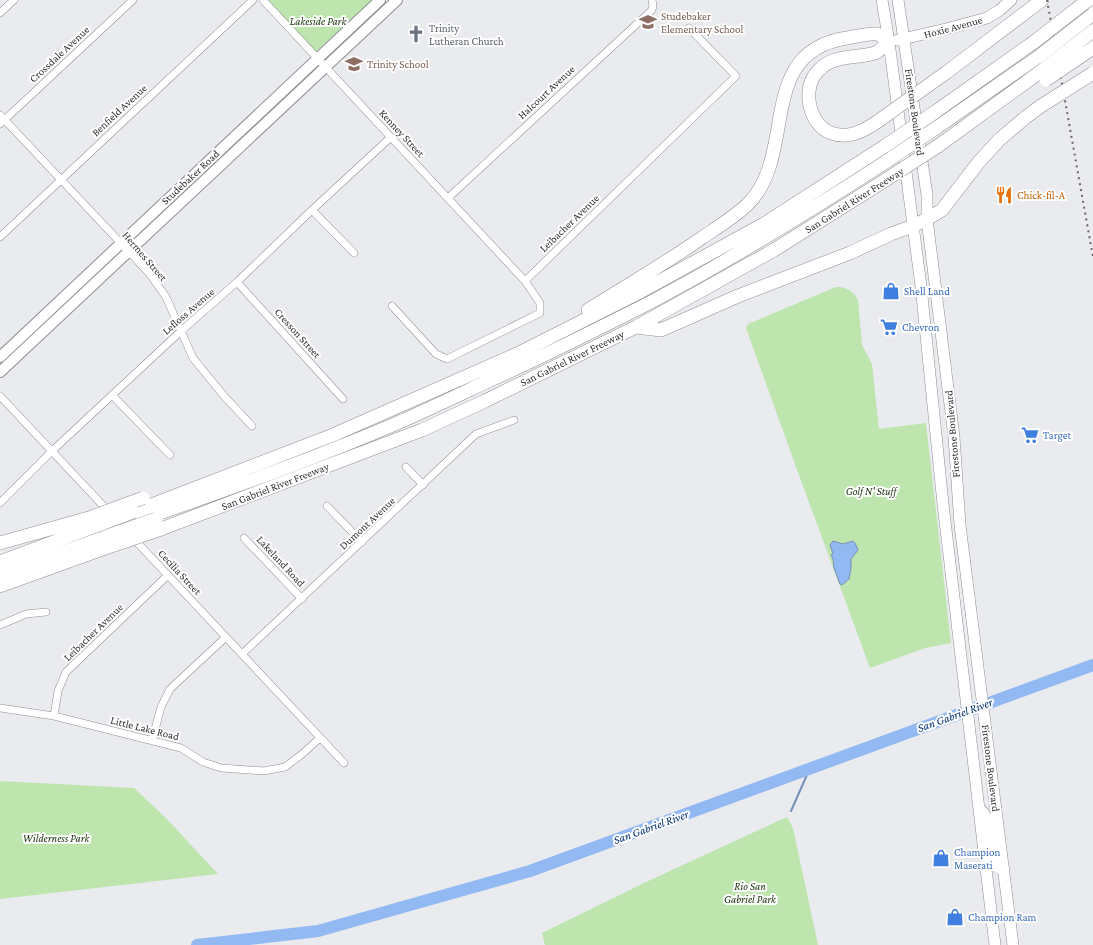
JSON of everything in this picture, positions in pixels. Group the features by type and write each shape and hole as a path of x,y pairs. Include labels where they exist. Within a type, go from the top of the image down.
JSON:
{"highway":[{"path":"517,354 675,257 720,226 747,205 760,189 768,173 787,82 794,68 804,57 819,46 840,39 877,34 889,42 876,52 831,60 816,72 812,80 808,93 808,102 816,120 830,133 850,135 874,124 947,72 1042,0"},
{"name":"San Gabriel River Freeway","path":"0,586 101,532 242,469 333,435 517,354 638,293 764,224 885,146 1034,42 1088,0"},
{"path":"1040,68 1093,14"},
{"path":"1040,68 1093,20"},
{"path":"159,524 363,443 473,395 652,306 769,240 887,169 1040,68 1093,31"},
{"path":"1040,68 1093,48"},
{"name":"San Gabriel River Freeway","path":"0,562 101,532 159,524 422,430 636,327 774,250 887,169 937,136 1018,88 1040,68"},
{"path":"636,327 661,330 738,296 850,253 927,219 942,210 978,163 999,140 1026,117 1093,72"},
{"path":"136,516 262,476 376,432 448,401 555,350 651,301 887,169"},
{"path":"0,576 101,532 143,498 242,469"},
{"path":"0,544 101,532"},
{"path":"0,570 101,532"}],"main road":[{"name":"Studebaker Road","path":"0,357 380,0"},
{"name":"Studebaker Road","path":"0,372 397,0"},
{"name":"Firestone Boulevard","path":"882,0 889,42 921,286 939,463 995,945"},
{"name":"Firestone Boulevard","path":"898,0 926,195 927,219 954,437 960,525 1013,945"},
{"name":"Hoxie Avenue","path":"889,42 987,18 1006,2"},
{"path":"939,463 949,469 954,513 960,525"},
{"name":"Firestone Boulevard","path":"979,808 984,813 989,824 994,862 1000,869 1004,869"}],"street":[{"path":"0,13 14,0"},
{"name":"Crossdale Avenue","path":"2,119 133,0"},
{"name":"Benfield Avenue","path":"0,237 253,0"},
{"name":"Kenney Street","path":"263,0 525,281"},
{"name":"Halcourt Avenue","path":"448,198 652,10 652,0"},
{"name":"Leibacher Avenue","path":"525,281 736,76 689,28"},
{"name":"Hermes Street","path":"2,119 61,179 149,273 166,297 193,358 224,396 252,426"},
{"name":"Lefloss Avenue","path":"0,503 52,451 181,331 237,282 391,137"},
{"path":"312,210 354,253"},
{"path":"392,306 436,354 447,359 540,313 540,303 525,281"},
{"name":"Cresson Street","path":"237,282 343,399"},
{"name":"Cecilia Street","path":"0,396 344,763"},
{"path":"112,396 170,455"},
{"name":"Dumont Avenue","path":"242,654 476,434 514,420"},
{"path":"406,467 423,485"},
{"path":"327,506 362,542"},
{"name":"Lakeland Road","path":"244,538 302,599"},
{"name":"Leibacher Avenue","path":"54,716 58,691 66,672 168,575"},
{"path":"0,625 26,614 46,612"},
{"path":"152,741 161,707 170,689 226,637"},
{"name":"Little Lake Road","path":"0,708 54,716 181,748 202,762 221,768 264,770 285,767 302,755 320,738"}],"green space":[{"name":"Lakeside Park","path":"268,0 372,0 316,52"},
{"name":"Golf N' Stuff","path":"836,287 843,287 849,290 855,294 858,300 862,345 872,364 879,429 926,423 951,643 925,648 870,668 746,328 748,324"},
{"name":"Wilderness Park","path":"0,781 134,788 166,818 218,874 0,899"},
{"name":"Rio San Gabriel Park","path":"787,817 793,828 818,945 545,945 542,933 644,883"}],"water":[{"path":"833,541 843,544 853,541 858,550 851,559 849,579 842,585 840,584 834,568 831,555 833,554 830,545"}],"waterway":[{"name":"San Gabriel River","path":"197,945 318,931 530,871 1093,665"},
{"path":"791,811 810,768"}],"railway":[{"path":"1047,0 1093,257"}],"place":[{"name":"Studebaker Elementary School","path":"648,22"},
{"name":"Trinity Lutheran Church","path":"416,34"},
{"name":"Trinity School","path":"354,64"},
{"name":"Chick-fil-A","path":"1004,195"},
{"name":"Shell Land","path":"891,291"},
{"name":"Chevron","path":"889,327"},
{"name":"Target","path":"1030,435"},
{"name":"Champion Maserati","path":"941,858"},
{"name":"Champion Ram","path":"955,917"}]}
